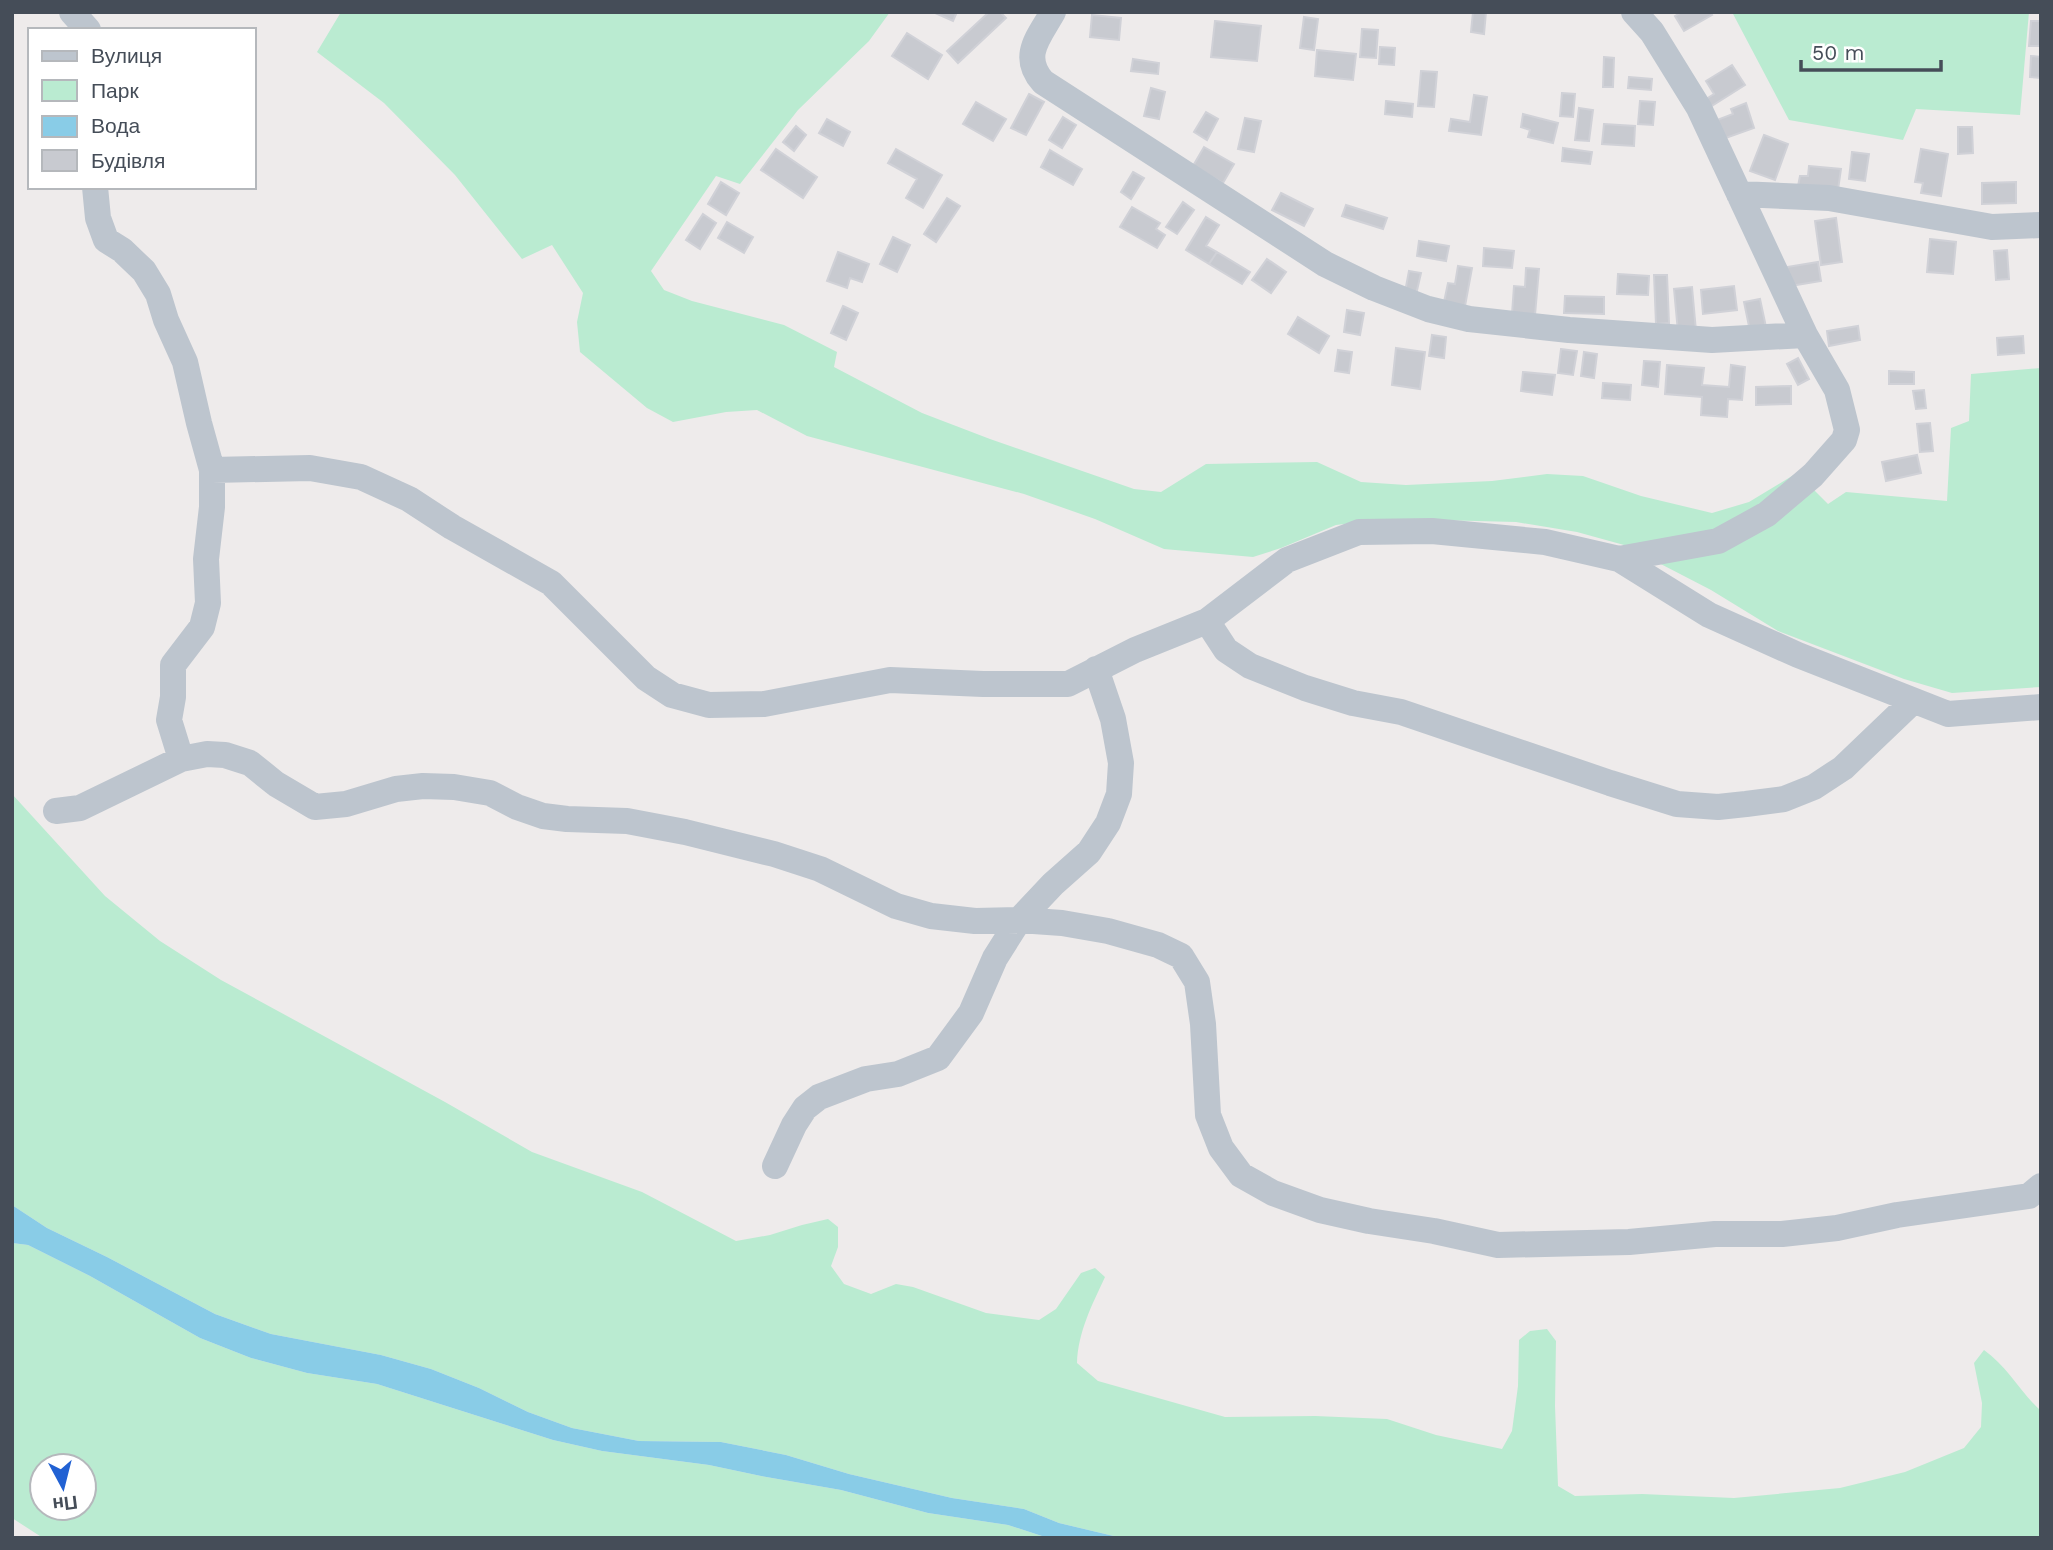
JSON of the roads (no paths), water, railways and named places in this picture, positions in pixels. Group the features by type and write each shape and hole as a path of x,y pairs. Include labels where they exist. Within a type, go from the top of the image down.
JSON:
{"street":[{"path":"72,12 86,28"},
{"path":"1053,12 1031,54 1034,72 1043,82 1325,264 1374,288 1428,309 1469,319 1569,330 1712,341 1805,335"},
{"path":"1619,559 1718,541 1767,514 1813,475 1844,440 1847,430 1837,390 1805,335 1699,108 1652,32 1634,12"},
{"path":"95,189 98,218 106,240 122,250 144,271 158,294 166,320 186,362 198,423 212,470 212,507 206,559 208,603 202,627 173,665 173,697 169,720 181,759"},
{"path":"1739,194 1829,198 1992,227 2041,225"},
{"path":"212,470 310,468 361,477 409,499 452,527 551,583 646,678 672,695 709,705 764,704 890,680 1068,684 1135,650 1207,621 1287,560 1359,532 1432,531 1532,541 1619,559 1709,615 1798,655 1948,714 2041,707"},
{"path":"1207,621 1226,650 1250,666 1305,688 1353,703 1401,712 1677,804 1718,807 1784,799 1814,787 1843,768 1913,701"},
{"path":"775,1166 794,1125 805,1108 819,1097 866,1079 898,1074 937,1058 971,1013 995,958 1019,920 1053,884 1090,852 1108,823 1119,794 1121,763 1115,730 1096,669"},
{"path":"57,811 80,808 181,759 206,754 225,755 250,763 276,784 315,807 346,804 396,789 454,787 490,793 543,816 627,821 774,854 820,869 896,906 931,916 975,921 1062,923 1108,931 1158,945 1181,956 1198,982 1208,1115 1221,1148 1241,1175 1273,1194 1320,1210 1369,1221 1498,1245 1629,1242 1715,1234 1782,1234 1837,1228 1897,1215 2029,1196 2041,1186"}],"water":[{"path":"12,1205 47,1228 215,1314 271,1334 381,1355 431,1369 528,1412 572,1428 639,1441 721,1442 786,1455 849,1474 952,1498 1024,1509 1059,1523 1122,1538 1048,1538 1008,1525 928,1513 841,1490 709,1465 602,1451 553,1440 377,1384 307,1373 251,1358 200,1338 90,1276 28,1245 12,1243"}]}
